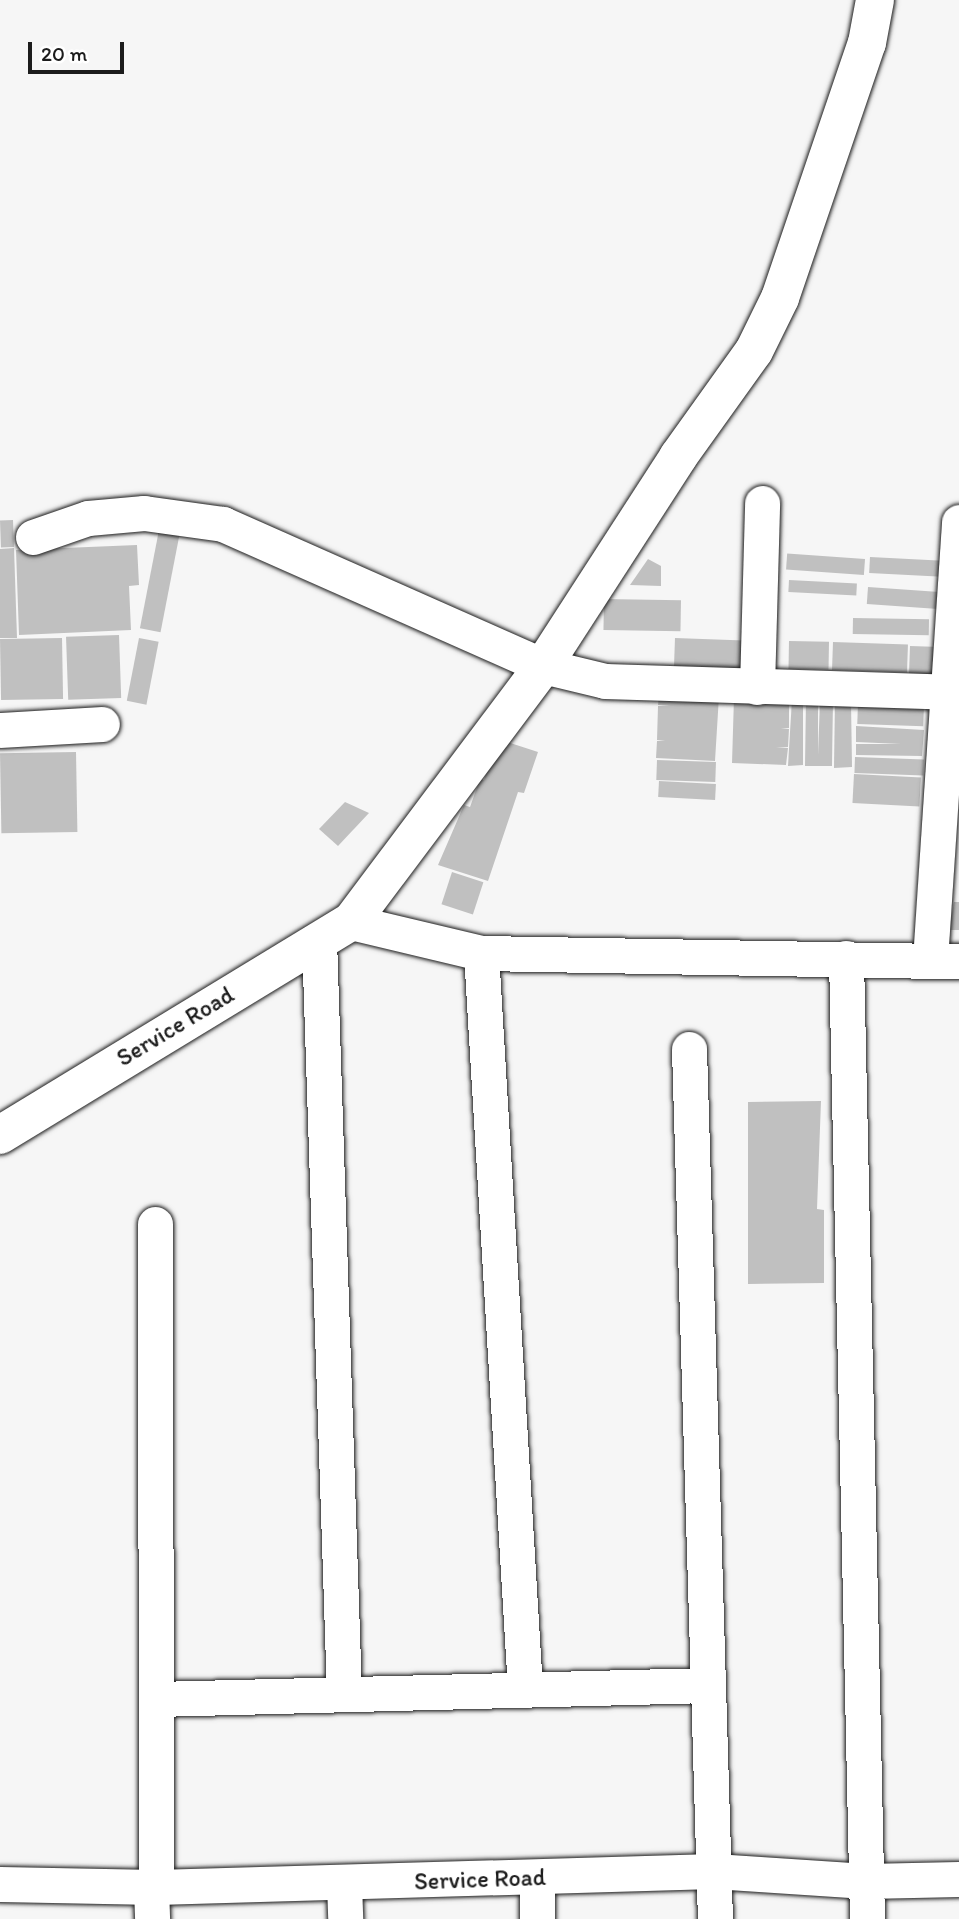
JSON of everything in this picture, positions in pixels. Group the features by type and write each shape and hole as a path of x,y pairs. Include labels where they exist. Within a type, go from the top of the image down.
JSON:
{"street":[{"path":"344,1694 335,931 544,666 678,457 754,351 780,298 867,43 875,0"},
{"path":"757,687 762,503"},
{"path":"33,537 88,518 144,513 223,524 544,666 605,681 950,692"},
{"path":"335,931 481,953 945,960 950,692 959,522"},
{"path":"0,730 102,724"},
{"name":"Service Road","path":"0,1135 335,931"},
{"path":"481,953 525,1689"},
{"path":"846,958 867,1919"},
{"path":"689,1049 715,1919"},
{"path":"153,1898 156,1699 155,1224"},
{"path":"156,1699 708,1685"},
{"name":"Service Road","path":"0,1884 153,1898 344,1883 713,1871 866,1881 959,1879"},
{"path":"537,1878 537,1919"},
{"path":"344,1883 345,1919"}],"building":[{"path":"0,520 13,520 14,547 1,547"},
{"path":"159,530 180,534 161,632 140,628"},
{"path":"137,545 139,585 129,586 131,630 19,635 16,550"},
{"path":"14,548 17,638 0,638 0,549"},
{"path":"787,554 865,559 864,575 786,570"},
{"path":"870,557 943,561 942,577 869,573"},
{"path":"648,559 661,566 661,586 630,585"},
{"path":"789,580 857,584 856,596 788,592"},
{"path":"868,587 943,592 942,609 867,604"},
{"path":"604,599 681,600 680,631 603,630"},
{"path":"853,618 929,619 929,635 853,634"},
{"path":"119,635 121,698 68,700 66,637"},
{"path":"62,638 63,699 1,700 0,639"},
{"path":"139,638 159,642 146,705 127,701"},
{"path":"675,638 751,641 750,674 674,671"},
{"path":"789,641 829,642 829,670 789,669"},
{"path":"833,642 908,645 907,673 832,670"},
{"path":"910,646 948,647 947,675 909,674"},
{"path":"659,695 719,696 715,761 656,758 657,741 665,741 657,740 658,706 670,706 658,705"},
{"path":"734,697 789,698 789,728 781,729 789,729 788,747 776,747 788,748 786,765 732,763"},
{"path":"792,699 803,699 803,765 788,766"},
{"path":"806,699 818,700 818,755 820,700 833,700 832,766 805,766"},
{"path":"835,700 851,702 852,767 834,768"},
{"path":"858,703 924,705 923,726 857,724"},
{"path":"856,726 924,730 922,756 856,755 856,744 901,744 856,742"},
{"path":"498,739 538,752 524,793 518,792 488,881 438,865 464,805 470,807 480,779 484,780"},
{"path":"76,752 77,832 1,833 0,753"},
{"path":"855,757 924,759 923,775 854,773"},
{"path":"657,760 716,762 715,782 656,780"},
{"path":"854,774 921,778 919,806 852,803"},
{"path":"659,781 716,784 715,800 658,797"},
{"path":"345,802 369,813 338,846 319,829"},
{"path":"452,872 483,882 473,915 441,904"},
{"path":"954,902 959,902 959,930 949,930"},
{"path":"821,1101 817,1209 824,1210 824,1283 748,1284 748,1102"}]}
